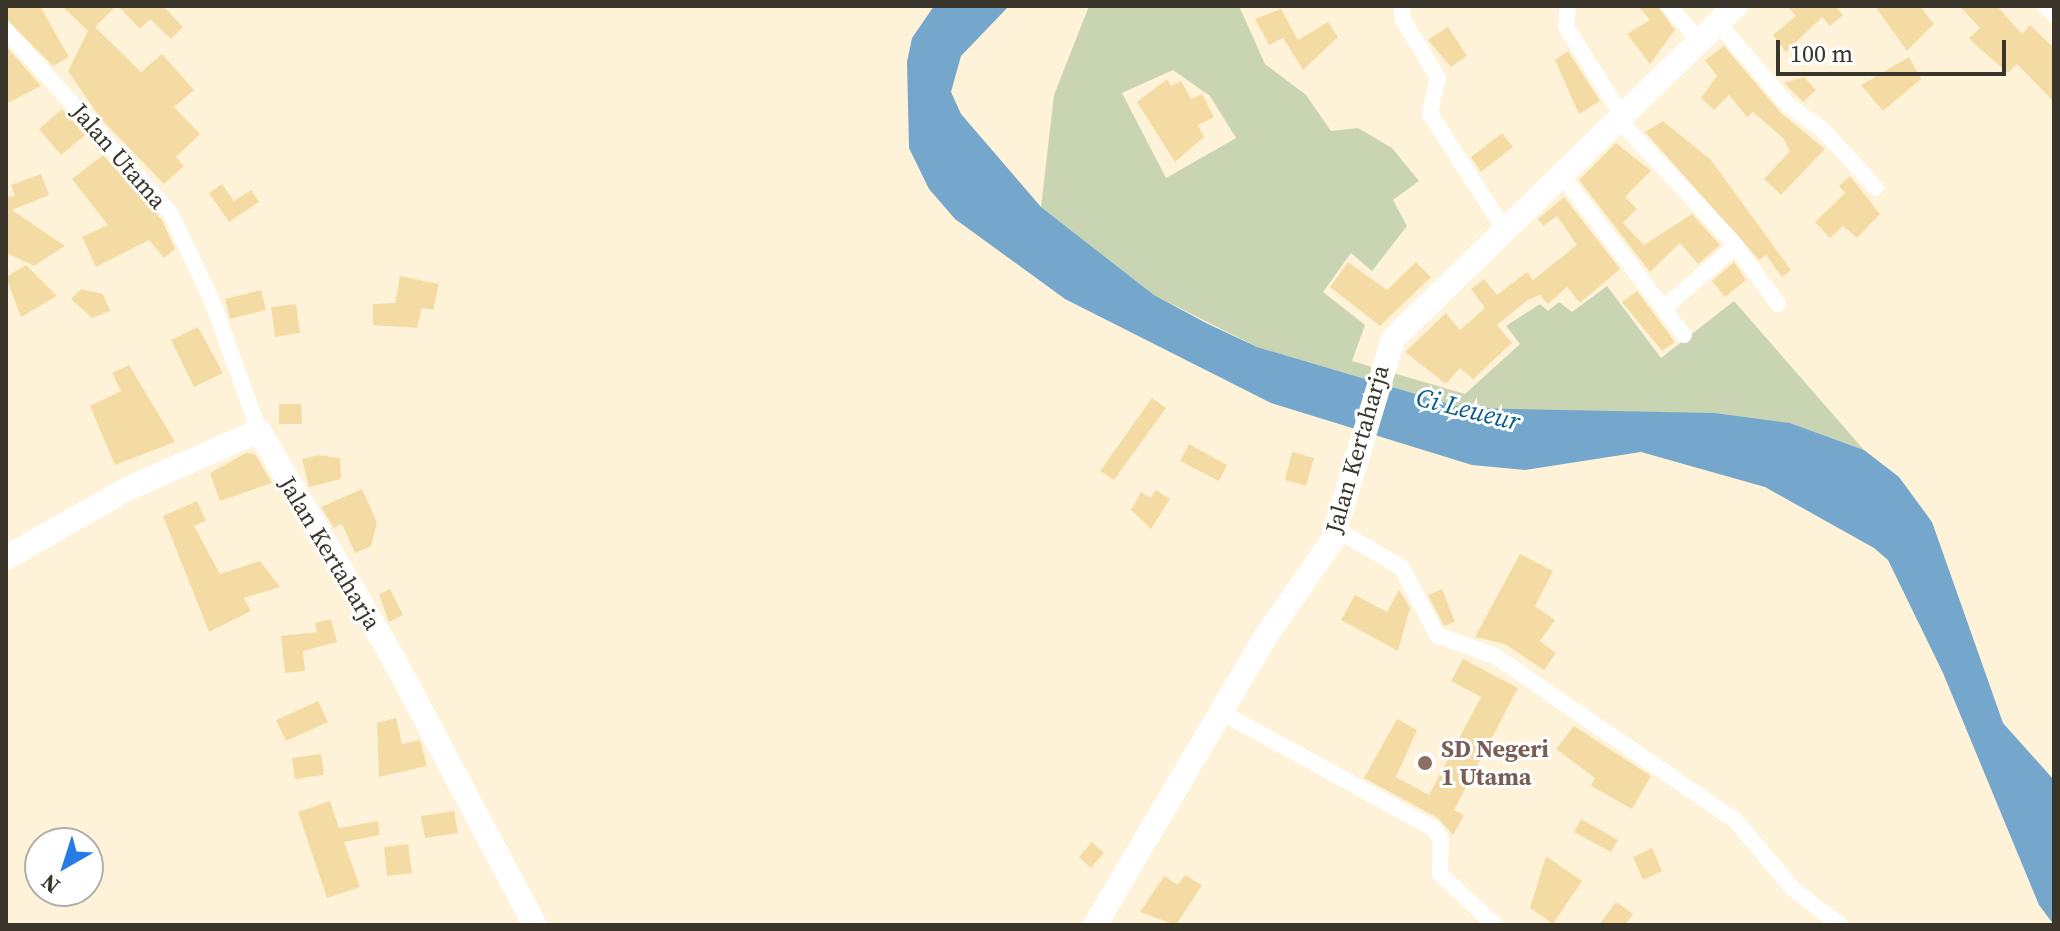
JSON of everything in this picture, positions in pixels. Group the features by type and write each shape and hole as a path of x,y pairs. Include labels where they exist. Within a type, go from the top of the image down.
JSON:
{"street":[{"path":"1402,6 1403,20 1438,78 1430,114 1504,229"},
{"path":"1568,6 1566,27 1619,116 1736,246 1778,304"},
{"path":"1669,6 1699,41"},
{"name":"Jalan Kertaharja","path":"1095,925 1221,712 1336,529 1351,462 1384,355 1405,323 1736,6"},
{"path":"2045,6 2054,14"},
{"path":"1718,23 1789,106 1821,128 1876,188"},
{"name":"Jalan Utama","path":"6,30 171,214 212,301 259,431"},
{"path":"1560,173 1684,335"},
{"path":"1665,307 1736,246"},
{"path":"6,558 125,490 259,431"},
{"name":"Jalan Kertaharja","path":"259,431 393,658 535,925"},
{"path":"1336,529 1402,568 1437,635 1495,656 1736,821 1793,889 1840,925"},
{"path":"1221,712 1433,828 1441,839 1440,874 1495,925"}],"green space":[{"path":"1089,6 1239,6 1265,64 1306,95 1331,131 1358,128 1392,148 1419,181 1393,200 1407,226 1372,271 1351,253 1323,292 1365,325 1352,361 1465,394 1520,344 1506,326 1540,304 1548,311 1559,302 1572,312 1607,286 1661,358 1734,301 1864,450 1790,423 1463,408 1257,347 1154,295 1041,207 1054,95","holes":["1173,70 1210,96 1236,138 1166,178 1122,93"]}],"water":[{"name":"Ci Leueur","path":"934,6 1009,6 961,56 951,92 961,114 1041,207 1154,295 1206,323 1257,347 1463,408 1714,413 1790,423 1864,450 1899,477 1932,522 2003,723 2054,780 2054,925 2039,905 1943,673 1888,560 1874,548 1765,487 1641,452 1525,470 1472,465 1271,403 1065,299 955,219 929,189 909,148 907,62 912,38"}],"building":[{"path":"6,6 40,6 69,57 53,66 6,19"},
{"path":"62,6 116,6 95,27 141,72 162,54 194,90 174,107 200,134 176,157 184,166 164,184 101,119 68,71 88,31"},
{"path":"118,6 163,6 183,27 171,39 150,19 140,29"},
{"path":"1638,6 1658,6 1675,30 1650,64 1627,34 1650,20"},
{"path":"1787,6 1835,6 1843,15 1830,26 1822,17 1786,52 1773,35 1796,16"},
{"path":"1875,6 1920,6 1934,24 1907,51"},
{"path":"1959,6 1997,6 2022,34 2030,25 2054,48 2054,102 2017,64 2008,73 1969,38 1980,28"},
{"path":"1281,9 1298,40 1328,22 1338,37 1303,70 1283,38 1269,45 1255,19"},
{"path":"1448,27 1467,56 1451,67 1428,40"},
{"path":"6,46 41,86 6,104"},
{"path":"1724,46 1781,113 1825,149 1781,195 1764,179 1790,151 1783,138 1753,112 1747,117 1729,95 1714,110 1701,98 1717,76 1705,60"},
{"path":"1568,51 1600,101 1579,114 1555,60"},
{"path":"1909,57 1921,79 1883,111 1861,85"},
{"path":"1804,77 1816,90 1803,102 1784,83"},
{"path":"1167,79 1171,86 1181,81 1191,99 1202,94 1214,117 1198,125 1204,137 1175,162 1137,102"},
{"path":"62,109 85,135 61,155 39,129"},
{"path":"1663,121 1711,160 1791,270 1782,277 1766,255 1759,260 1645,132"},
{"path":"1502,133 1513,147 1481,172 1471,157"},
{"path":"1616,143 1651,171 1625,197 1637,209 1623,223 1644,245 1692,214 1720,245 1698,264 1680,243 1650,272 1579,180"},
{"path":"103,155 162,220 175,249 164,258 149,240 96,267 82,237 108,225 72,179"},
{"path":"41,174 49,195 12,210 65,246 34,266 6,253 6,197 15,196 11,185"},
{"path":"1850,176 1880,214 1857,238 1843,226 1830,238 1815,222 1845,193 1839,186"},
{"path":"222,184 234,201 251,190 259,202 229,222 209,193"},
{"path":"1564,197 1620,269 1580,303 1567,287 1548,304 1540,295 1528,300 1497,325 1512,343 1473,379 1460,368 1446,384 1405,352 1446,313 1460,330 1485,308 1471,289 1484,279 1497,295 1527,272 1533,280 1577,245 1557,216 1543,226 1538,219"},
{"path":"1348,262 1387,290 1416,262 1431,277 1380,326 1330,287"},
{"path":"1734,262 1746,280 1725,297 1712,281"},
{"path":"26,265 57,296 21,317 6,277"},
{"path":"400,276 439,284 433,310 422,308 417,328 373,325 373,304 395,303"},
{"path":"81,289 103,294 110,311 92,318 71,299"},
{"path":"261,290 266,310 230,319 225,299"},
{"path":"1637,291 1675,342 1662,351 1622,302"},
{"path":"296,304 300,333 275,337 271,307"},
{"path":"198,327 223,373 194,387 171,340"},
{"path":"129,365 175,442 115,465 90,406 121,391 112,373"},
{"path":"1152,398 1166,408 1114,480 1100,471"},
{"path":"279,404 301,404 302,424 279,424"},
{"path":"1189,444 1227,465 1219,481 1180,461"},
{"path":"1292,452 1314,458 1306,486 1285,480"},
{"path":"246,453 255,454 272,483 220,501 210,473"},
{"path":"319,455 340,458 341,479 309,487 302,459"},
{"path":"362,489 377,522 371,546 355,553 342,524 334,528 321,507"},
{"path":"1156,490 1170,499 1151,529 1131,510 1141,492 1150,498"},
{"path":"197,501 206,521 194,526 220,574 260,561 280,587 244,598 251,611 209,632 163,516"},
{"path":"1520,554 1553,571 1535,606 1555,620 1540,641 1556,653 1544,670 1505,644 1475,637"},
{"path":"390,589 403,615 389,622 379,594"},
{"path":"1442,589 1455,622 1444,626 1428,595"},
{"path":"1399,590 1410,608 1398,651 1341,620 1355,595 1387,612"},
{"path":"331,619 337,642 303,651 305,671 285,673 281,636 317,632 315,623"},
{"path":"1463,659 1518,688 1454,810 1464,815 1453,835 1438,818 1364,778 1397,719 1417,730 1396,777 1429,795 1481,697 1451,681"},
{"path":"318,701 328,722 286,741 276,720"},
{"path":"396,718 402,744 420,740 427,766 379,777 377,723"},
{"path":"1574,726 1651,776 1632,809 1591,786 1595,778 1556,749"},
{"path":"321,754 324,775 295,779 292,758"},
{"path":"330,801 339,828 378,821 380,835 344,842 360,887 327,898 298,812"},
{"path":"454,811 458,833 425,838 421,816"},
{"path":"1581,819 1618,840 1611,852 1574,832"},
{"path":"1092,842 1104,853 1091,868 1079,857"},
{"path":"408,844 412,873 387,876 384,847"},
{"path":"1652,848 1662,871 1643,880 1633,857"},
{"path":"1546,856 1582,881 1553,924 1530,908"},
{"path":"1185,875 1202,885 1176,925 1140,912 1164,876 1178,885"},
{"path":"1616,902 1633,914 1625,925 1599,925"}],"place":[{"name":"SD Negeri 1 Utama","path":"1425,763"}]}
